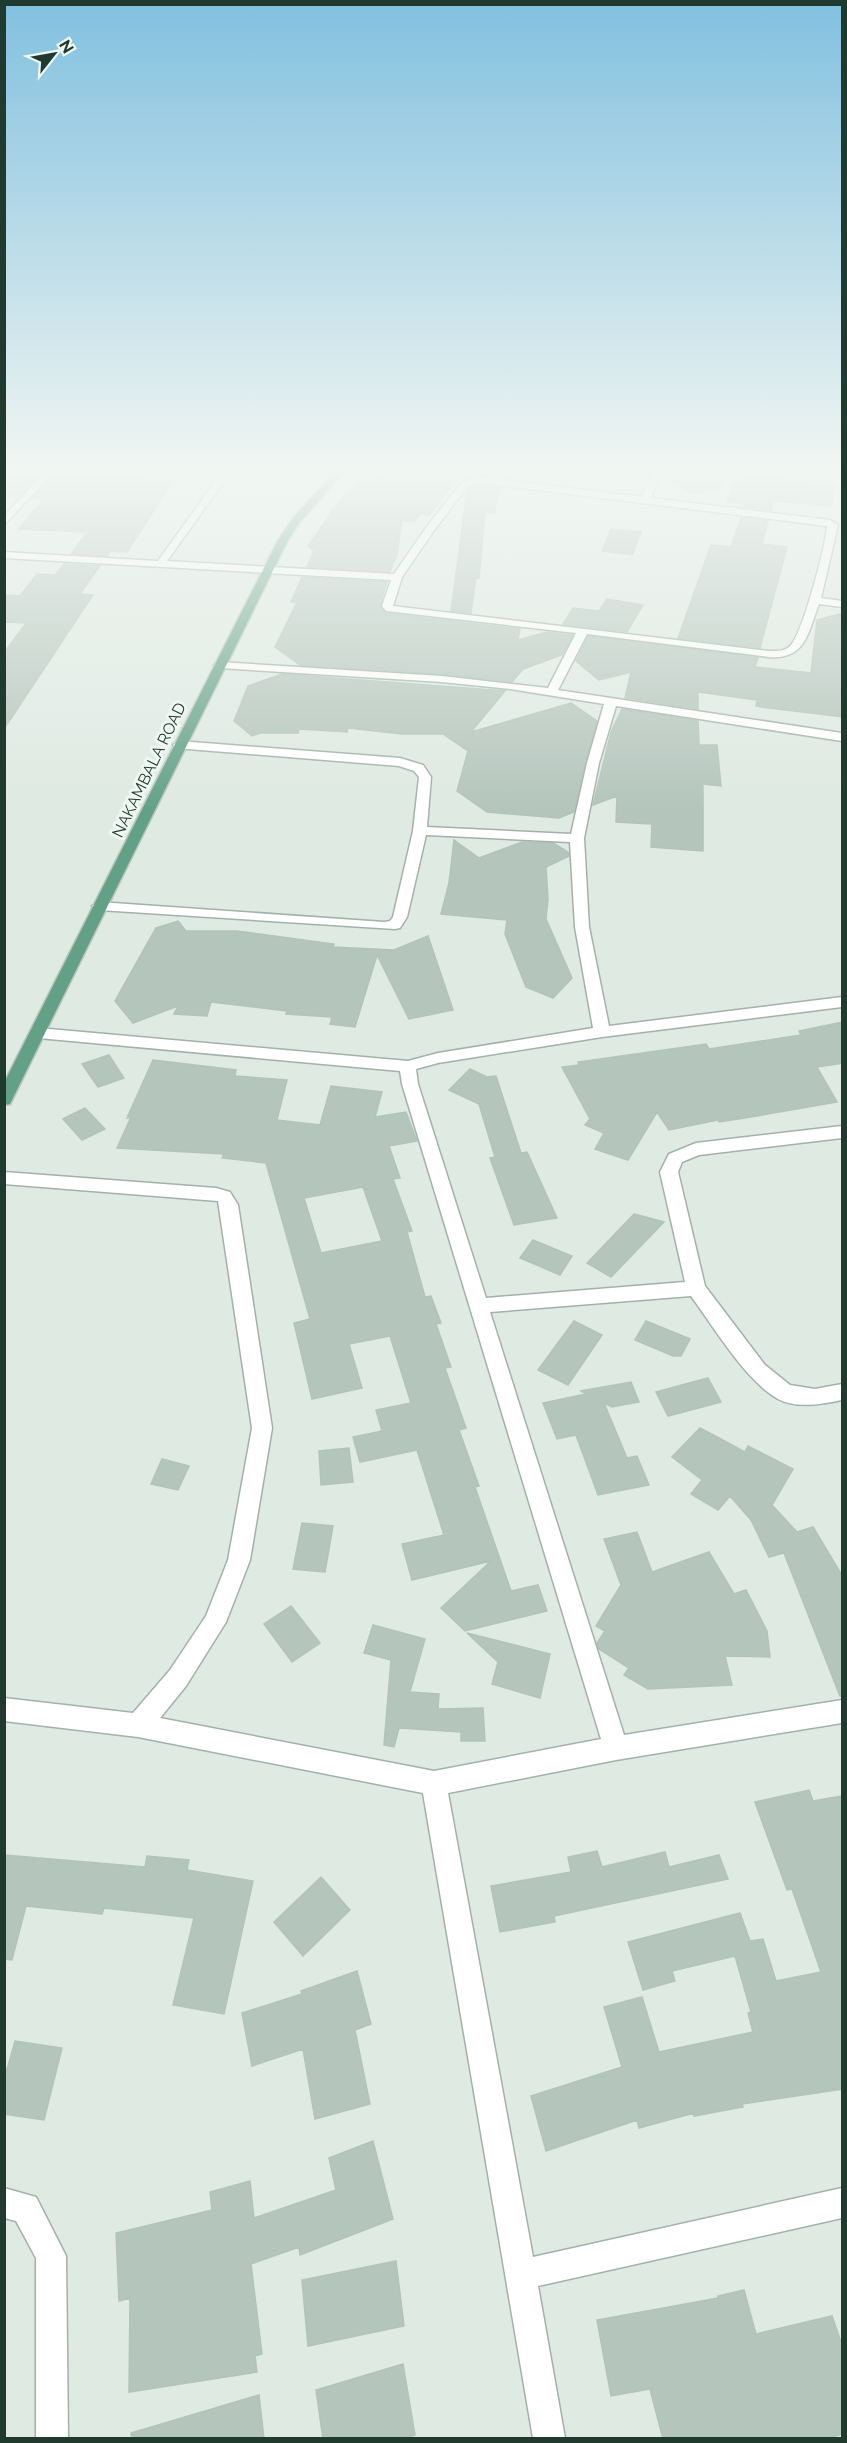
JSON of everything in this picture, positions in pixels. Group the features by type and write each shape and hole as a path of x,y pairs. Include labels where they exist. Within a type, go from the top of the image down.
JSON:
{"main road":[{"name":"NAKAMBALA ROAD","path":"4,1100 261,583"}],"street":[{"path":"395,583 387,606 390,609 783,655 796,647 815,600 819,583"},
{"path":"815,600 843,603"},
{"path":"552,692 583,632"},
{"path":"220,665 442,679 552,692 843,737"},
{"path":"602,1032 582,927 577,838 593,762 611,702"},
{"path":"99,906 384,926 395,925 400,917 420,831 425,777 419,768 411,765 179,745"},
{"path":"420,831 577,838"},
{"path":"38,1033 408,1066 438,1058 602,1032 843,1002"},
{"path":"408,1066 410,1084 616,1748"},
{"path":"843,1132 696,1149 675,1158 669,1172 696,1288 758,1371 785,1393 815,1397 843,1392"},
{"path":"4,1178 216,1194 224,1196 229,1205 262,1428 238,1560 215,1622 178,1678 138,1725"},
{"path":"480,1306 696,1288"},
{"path":"4,1709 138,1725 434,1783 616,1748 843,1711"},
{"path":"434,1783 549,2439"},
{"path":"4,2203 25,2208 51,2256 52,2439"},
{"path":"521,2275 843,2204"}],"building":[{"path":"30,583 88,583 80,594 93,595 4,729 4,653 26,623 4,622 4,595 20,596"},
{"path":"299,583 387,583 380,605 385,613 520,629 518,640 547,632 573,635 562,655 523,669 512,682 442,674 300,665 275,647 297,602 291,602"},
{"path":"455,583 475,583 471,613 451,611"},
{"path":"698,583 777,583 760,648 678,638"},
{"path":"607,599 643,605 627,632 563,624 573,608 599,611"},
{"path":"843,613 843,717 761,707 756,706 757,700 698,692 698,709 625,698 631,672 599,680 576,661 588,636 758,658 755,667 811,673 817,620"},
{"path":"282,674 505,691 471,732 571,703 597,721 574,812 559,818 487,812 457,791 468,751 443,734 402,734 348,728 347,732 299,729 298,733 260,733 252,736 234,721 248,686"},
{"path":"622,709 698,721 699,745 717,745 721,786 703,784 703,851 651,847 652,824 616,822 617,796 593,805 611,732"},
{"path":"454,840 479,858 522,842 553,843 568,852 569,856 546,867 548,899 546,919 572,978 553,998 526,987 505,934 507,920 441,914 449,883"},
{"path":"178,921 186,931 237,931 334,944 333,947 394,950 428,936 453,1010 409,1019 377,955 355,1027 330,1024 332,1017 286,1014 287,1011 211,1002 207,1016 174,1014 178,1006 133,1023 115,1001 156,928"},
{"path":"843,1022 843,1063 817,1067 837,1102 719,1122 718,1120 669,1130 657,1112 628,1160 595,1149 604,1133 585,1125 590,1119 562,1067 579,1065 578,1062 706,1044 709,1049 801,1035 799,1031"},
{"path":"109,1055 124,1078 98,1087 82,1064"},
{"path":"153,1060 236,1070 235,1076 287,1080 277,1120 320,1125 331,1086 382,1092 375,1117 406,1112 417,1141 389,1146 400,1178 393,1179 412,1231 407,1232 425,1297 431,1296 441,1323 436,1324 451,1367 445,1368 466,1428 459,1430 479,1486 475,1487 511,1591 538,1585 547,1611 465,1631 441,1608 491,1561 412,1580 402,1544 444,1535 417,1450 360,1462 353,1437 382,1431 376,1410 411,1403 390,1336 349,1344 362,1388 312,1399 294,1323 310,1319 266,1163 222,1158 224,1154 117,1148 131,1117 127,1118","holes":["363,1187 382,1241 321,1253 304,1198"]},
{"path":"470,1069 487,1077 496,1076 521,1153 527,1152 557,1218 514,1225 490,1158 495,1157 479,1104 449,1090"},
{"path":"85,1108 105,1129 82,1140 63,1119"},
{"path":"634,1214 664,1222 611,1277 587,1263"},
{"path":"533,1240 572,1256 560,1275 520,1258"},
{"path":"574,1321 602,1335 568,1385 538,1370"},
{"path":"646,1321 690,1339 681,1356 673,1356 635,1340"},
{"path":"708,1378 721,1402 668,1416 656,1392"},
{"path":"631,1382 639,1402 612,1407 604,1403 627,1458 637,1456 649,1485 598,1495 576,1435 557,1439 543,1403 586,1394 581,1391"},
{"path":"700,1428 745,1452 748,1446 793,1469 772,1505 797,1532 813,1527 843,1577 843,1696 840,1696 784,1553 769,1557 751,1520 730,1496 718,1510 691,1494 702,1480 672,1457"},
{"path":"349,1448 353,1482 321,1485 319,1451"},
{"path":"162,1459 189,1466 178,1490 151,1484"},
{"path":"302,1523 333,1526 325,1572 293,1569"},
{"path":"637,1532 652,1572 709,1552 734,1594 746,1590 767,1631 770,1657 725,1656 732,1685 648,1689 624,1675 629,1668 599,1649 597,1643 605,1631 596,1626 621,1585 604,1539"},
{"path":"291,1606 320,1643 292,1662 264,1624"},
{"path":"373,1625 425,1639 410,1692 439,1694 438,1709 483,1708 485,1741 461,1741 461,1732 399,1728 394,1747 384,1745 391,1660 364,1653"},
{"path":"467,1633 550,1654 540,1698 492,1684 498,1662"},
{"path":"809,1790 813,1801 843,1796 843,2089 742,2104 743,2107 694,2116 694,2113 639,2128 637,2120 546,2151 531,2096 622,2067 604,2007 642,1997 659,2052 753,2032 748,2013 751,2012 735,1956 672,1971 675,1981 643,1990 628,1942 740,1913 750,1941 763,1939 776,1981 821,1972 792,1889 787,1890 755,1802"},
{"path":"597,1851 602,1867 665,1852 669,1867 719,1855 728,1879 554,1916 555,1922 500,1932 491,1886 571,1872 568,1857"},
{"path":"4,1855 145,1867 147,1856 189,1860 187,1870 253,1881 224,2014 173,2005 194,1918 104,1908 102,1914 26,1906 12,1960 4,1959"},
{"path":"321,1877 350,1910 303,1956 274,1922"},
{"path":"357,1971 371,2024 355,2030 370,2104 315,2119 303,2049 252,2066 242,2013 302,1994 301,1991"},
{"path":"15,2041 62,2048 44,2120 4,2114 4,2080"},
{"path":"373,2141 393,2219 300,2255 299,2247 251,2264 262,2354 255,2356 257,2372 129,2392 130,2298 119,2301 116,2233 212,2210 210,2192 250,2181 254,2218 336,2190 329,2158"},
{"path":"396,2261 404,2326 308,2346 302,2280"},
{"path":"744,2290 756,2334 832,2316 843,2348 843,2434 826,2439 663,2439 650,2389 611,2396 597,2320 718,2298 718,2296"},
{"path":"403,2364 415,2435 403,2439 323,2439 316,2390"},
{"path":"259,2395 264,2439 132,2439 131,2433"}]}
